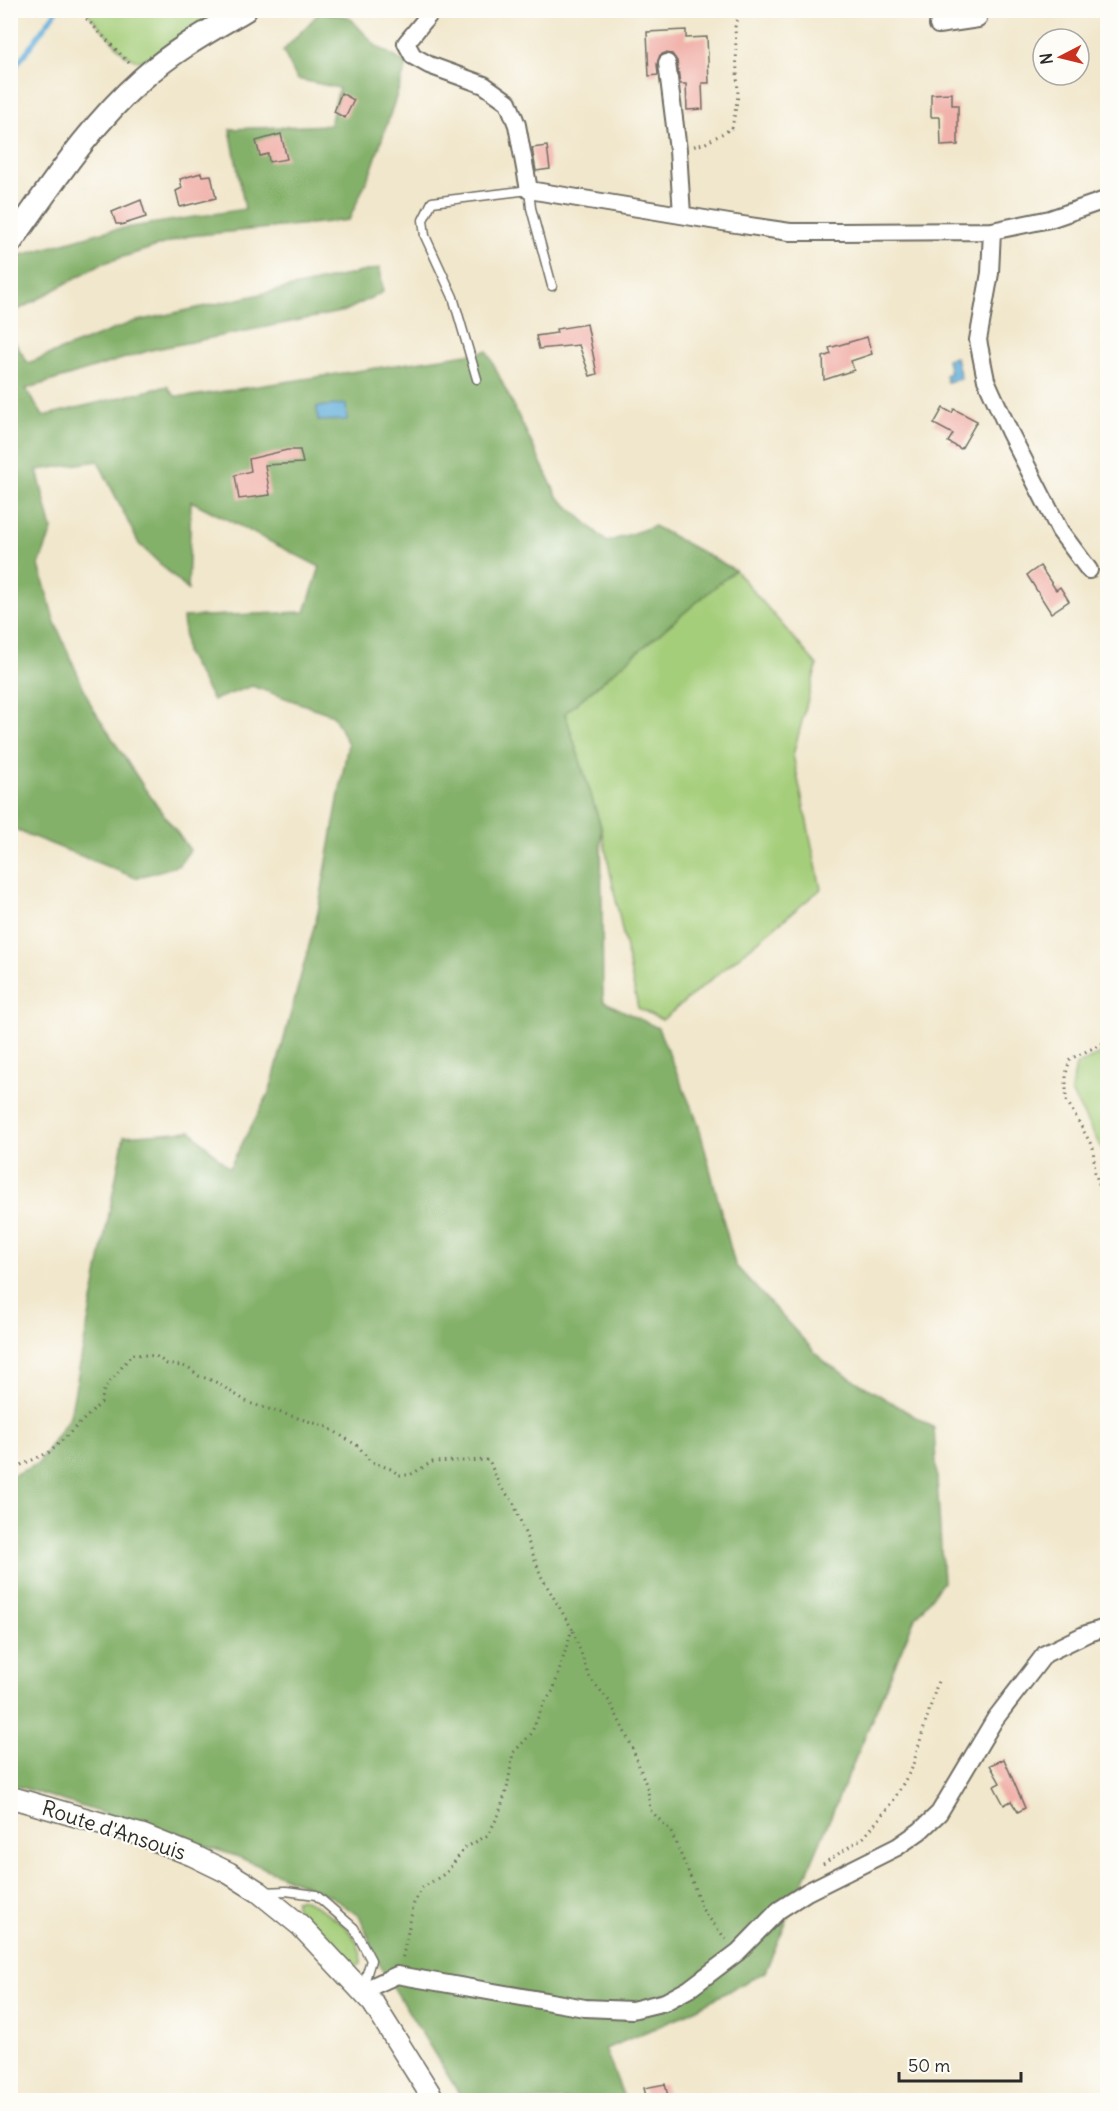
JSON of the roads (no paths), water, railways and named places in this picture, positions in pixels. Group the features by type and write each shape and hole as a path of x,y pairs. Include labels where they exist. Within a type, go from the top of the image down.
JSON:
{"main road":[{"path":"10,243 93,128 118,100 196,38 245,10"}],"street":[{"path":"433,10 406,43 413,56 429,65 484,85 507,102 517,125 529,190 790,232 992,231 1050,219 1107,199"},
{"path":"938,25 978,20 978,10"},
{"path":"667,63 678,150 682,215"},
{"path":"992,231 990,273 978,340 986,380 1060,531 1089,570"},
{"path":"362,1990 397,1975 585,2008 632,2010 665,2002 689,1989 738,1952 779,1910 807,1892 897,1847 920,1831 939,1813 995,1719 1045,1654 1086,1634 1107,1627"},
{"name":"Route d'Ansouis","path":"10,1797 142,1835 229,1873 259,1892 301,1926 373,2003 434,2100"}],"lane":[{"path":"477,379 453,297 425,236 423,220 432,202 529,190 531,208 552,286"},
{"path":"259,1892 286,1891 316,1895 354,1928 370,1960 362,1990"}],"water":[{"path":"956,357 961,379 947,382 945,375 950,373 947,359"},
{"path":"346,404 347,420 318,421 317,407"}],"waterway":[{"path":"10,74 57,10"}]}
